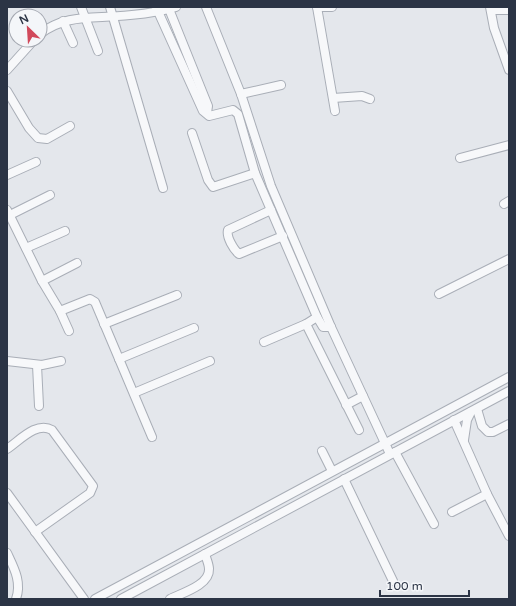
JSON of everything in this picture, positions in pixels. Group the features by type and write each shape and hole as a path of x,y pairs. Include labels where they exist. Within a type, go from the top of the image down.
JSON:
{"street":[{"path":"81,7 98,51"},
{"path":"110,7 114,16 163,188"},
{"path":"206,7 241,94 271,186 330,327 389,449 434,524"},
{"path":"332,7 317,7 335,111"},
{"path":"48,29 63,21 86,17 114,16 172,8 174,23 189,70"},
{"path":"157,9 164,26 208,106 207,113 209,116 233,110 238,114 255,173 317,318 323,326 330,327"},
{"path":"509,10 491,9 494,28 509,70"},
{"path":"63,21 73,43"},
{"path":"164,26 174,23"},
{"path":"7,70 27,48"},
{"path":"241,94 281,85"},
{"path":"7,91 29,128 38,138 47,138 70,126"},
{"path":"333,98 362,96 370,99"},
{"path":"192,133 208,180 213,187 255,173"},
{"path":"460,158 509,146"},
{"path":"7,175 36,162"},
{"path":"50,195 8,213 69,331"},
{"path":"271,210 228,230 227,234 234,249 239,254 283,236"},
{"path":"26,248 65,231"},
{"path":"439,294 509,259"},
{"path":"42,281 76,263"},
{"path":"104,324 177,295"},
{"path":"60,311 90,299 95,302 152,437"},
{"path":"264,342 317,318"},
{"path":"306,324 359,430"},
{"path":"119,359 194,328"},
{"path":"7,361 37,365 61,361"},
{"path":"134,393 210,361"},
{"path":"37,365 39,406"},
{"path":"121,599 344,479 389,449 509,377"},
{"path":"95,599 332,471 389,449 454,420 509,391"},
{"path":"346,405 363,396"},
{"path":"474,410 482,426 488,432 493,432 509,424"},
{"path":"464,441 467,420 474,410"},
{"path":"454,420 487,494 508,533"},
{"path":"7,449 37,428 47,427 52,430 82,467 93,486 90,494 35,532"},
{"path":"322,451 332,471"},
{"path":"344,479 393,581"},
{"path":"7,494 84,599"},
{"path":"452,512 487,494"},
{"path":"7,553 17,574 18,586 16,599"},
{"path":"170,599 204,582 208,576 209,569 205,554"}]}
